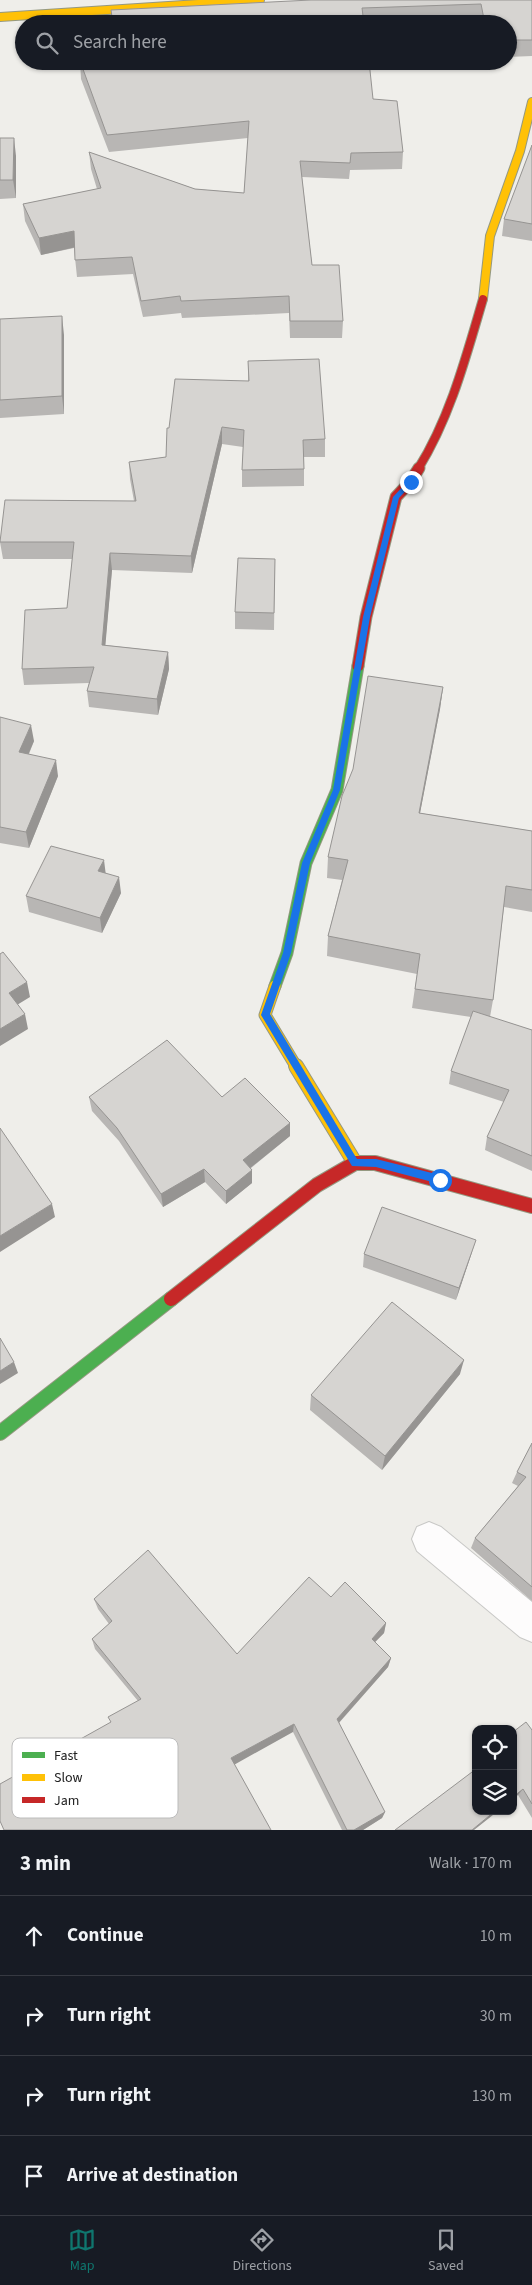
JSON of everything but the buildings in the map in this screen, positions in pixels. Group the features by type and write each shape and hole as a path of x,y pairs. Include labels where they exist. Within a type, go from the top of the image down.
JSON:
{"street":[{"path":"31,15 260,0"},
{"path":"0,17 15,16"},
{"path":"355,1163 266,1015 287,953 306,863 336,790 366,617 396,497 411,482 434,444 466,358 482,300 490,236 520,151 532,102"},
{"path":"0,1433 317,1184 355,1163 376,1163 532,1206"},
{"path":"429,1538 532,1625"}],"traffic: fast":[{"path":"275,986 287,953 306,863 337,790 358,666"},
{"path":"0,1433 171,1299"}],"traffic: slow":[{"path":"31,15 260,0"},
{"path":"0,17 15,16"},
{"path":"483,299 490,236 520,151 532,102"},
{"path":"275,986 265,1015 355,1163"}],"traffic: jam":[{"path":"358,666 366,617 396,497 411,481 434,444 466,358 483,299"},
{"path":"171,1299 317,1185 355,1163 375,1163 532,1206"}],"route":[{"path":"411,482 396,497 366,617 336,790 306,863 287,953 266,1015 355,1163 376,1163 440,1180"}]}
